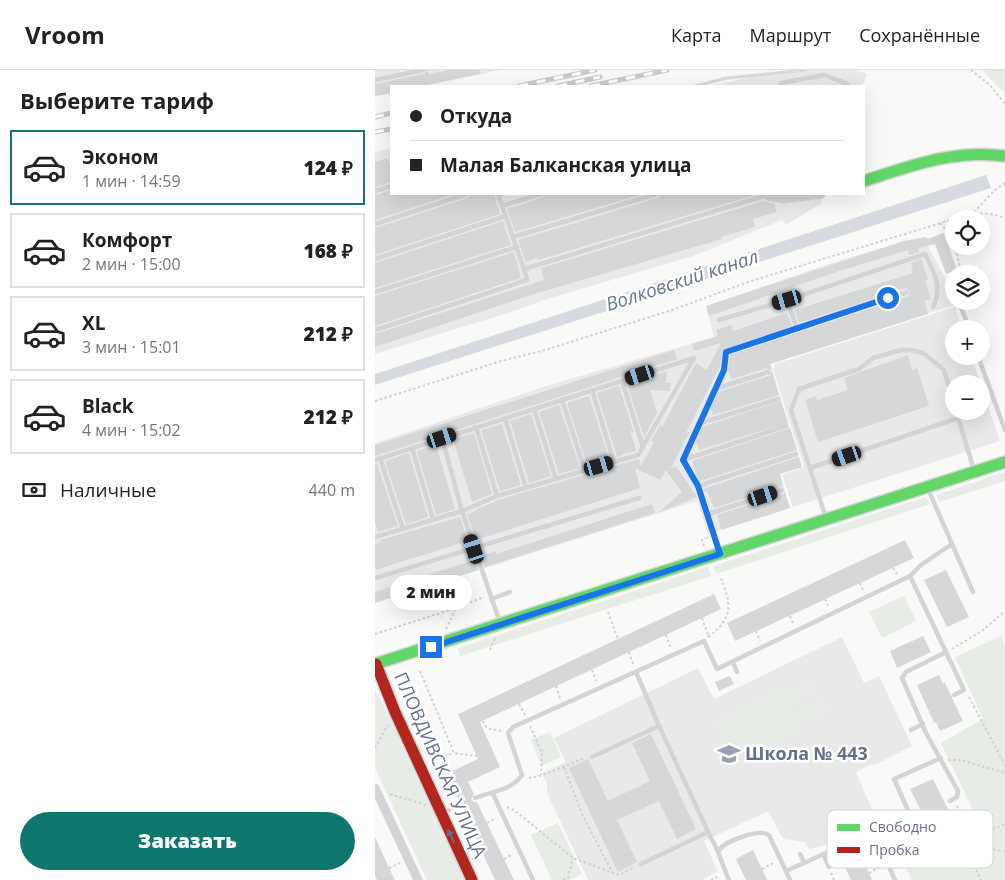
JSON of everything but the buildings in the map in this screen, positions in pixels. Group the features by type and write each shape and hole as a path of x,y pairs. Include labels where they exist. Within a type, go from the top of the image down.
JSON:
{"street":[{"path":"865,181 949,155 987,152 1005,156"},
{"path":"768,195 784,199 797,195"},
{"path":"375,664 1005,462"},
{"name":"ПЛОВДИВСКАЯ УЛИЦА","path":"375,664 472,880"},
{"path":"379,789 418,880"}],"lane":[{"path":"375,80 423,70"},
{"path":"781,83 824,75 848,85"},
{"path":"375,192 390,186"},
{"path":"375,224 464,195"},
{"path":"375,330 527,280 498,195"},
{"path":"503,206 538,195"},
{"path":"513,236 654,195"},
{"path":"524,269 768,195"},
{"path":"375,259 506,216"},
{"path":"375,292 517,247"},
{"path":"719,320 787,300 925,254 936,278 938,296 933,306"},
{"path":"683,460 724,370 726,352 907,292"},
{"path":"787,300 797,329"},
{"path":"826,520 791,410 799,389 859,369 873,358 901,350 923,353 944,370 945,375"},
{"path":"375,537 403,529 462,511 497,496 638,455 694,358 377,459 403,529"},
{"path":"981,365 1005,430"},
{"path":"715,389 768,372"},
{"path":"622,381 643,447"},
{"path":"592,390 615,462"},
{"path":"698,424 778,399"},
{"path":"562,400 585,471"},
{"path":"534,409 556,479"},
{"path":"505,418 526,488"},
{"path":"810,468 952,420"},
{"path":"959,420 975,472"},
{"path":"683,460 786,426"},
{"path":"476,427 497,496"},
{"path":"442,438 462,511 500,625"},
{"path":"411,448 433,520"},
{"path":"698,486 796,454"},
{"path":"683,460 698,486 720,554"},
{"path":"927,487 973,592"},
{"path":"707,514 782,490"},
{"path":"375,578 639,498"},
{"path":"475,798 493,794 517,783 522,775 508,733 513,727 704,641 717,669 911,576 921,565 952,544"},
{"path":"911,576 964,690 955,695"},
{"path":"491,597 510,592"},
{"path":"946,652 903,674 902,682 958,791 957,797 952,800"},
{"path":"733,662 737,672"},
{"path":"636,672 708,832 719,850"},
{"path":"911,730 923,724"},
{"path":"592,757 659,726"},
{"path":"908,810 894,779 941,758"},
{"path":"493,794 533,880"},
{"path":"439,810 460,805"},
{"path":"729,880 718,856 719,850 723,846 761,831 769,835 790,880"},
{"path":"641,864 708,832"},
{"path":"786,871 827,852"},
{"path":"800,854 804,862"},
{"path":"823,854 827,863"},
{"path":"889,868 895,880"}],"path":[{"path":"971,70 990,85 1005,104"},
{"path":"976,210 995,190 1005,183"},
{"path":"990,214 1005,218"},
{"path":"375,401 663,313 751,281 945,222"},
{"path":"940,223 949,232 960,265"},
{"path":"705,550 702,540 715,536"},
{"path":"704,641 713,633 729,608 729,596 720,576"},
{"path":"375,634 491,597"},
{"path":"445,631 456,608"},
{"path":"946,652 982,631 1005,611"},
{"path":"608,612 618,639"},
{"path":"702,618 709,636"},
{"path":"666,635 673,654"},
{"path":"629,652 636,672"},
{"path":"592,670 599,688"},
{"path":"420,671 454,754"},
{"path":"556,686 562,705"},
{"path":"964,690 1005,765"},
{"path":"519,704 543,753 541,775"},
{"path":"375,748 395,712"},
{"path":"483,721 487,728 508,733"},
{"path":"430,761 454,754 477,756"},
{"path":"522,775 531,779 592,757"},
{"path":"941,758 961,760 1005,773"},
{"path":"564,767 583,816 612,873"},
{"path":"379,789 391,795 439,810"},
{"path":"952,800 958,810"},
{"path":"497,804 514,810 573,858 619,875 641,864"},
{"path":"487,823 503,815"},
{"path":"993,830 1005,824"},
{"path":"504,859 519,851"},
{"path":"563,880 568,878 573,858"},
{"path":"762,869 781,860"},
{"path":"389,868 400,863"},
{"path":"869,873 879,868"},
{"path":"975,868 981,880"},
{"path":"711,880 725,873"}],"shaded area":[{"path":"375,70 501,70 429,85 390,85 390,93 375,97"},
{"path":"794,70 857,70 867,74 862,85 715,85 767,73"},
{"path":"982,70 1005,70 1005,94"},
{"path":"390,148 390,195 822,195 822,203 786,225 782,220 696,255 544,300 375,354 375,152"},
{"path":"926,237 928,246 945,278 945,308 770,364 802,467 780,474 790,508 708,534 697,501 375,603 375,443 546,386 714,337 706,306 832,263 904,241"},
{"path":"946,310 956,310 959,320 945,320 945,365 974,365 978,375 945,375 945,420 990,420 990,412 1000,441 793,507 782,475 804,467 773,369 775,364"},
{"path":"1005,472 1005,481 939,502 936,495"},
{"path":"926,497 930,504 716,574 713,566"},
{"path":"708,567 711,576 460,656 458,648"},
{"path":"904,596 916,621 882,638 869,612"},
{"path":"1001,636 1005,647 1005,880 912,880 906,868 993,868 993,810 973,810 941,743 983,719 955,657"},
{"name":"Школа № 443","path":"842,637 864,683 879,676 912,746 873,766 872,764 856,772 872,810 827,810 826,845 809,849 805,842 783,839 768,811 704,841 718,872 702,880 588,880 547,793 547,783 542,773 566,762 554,738 698,668 714,699"},
{"path":"813,678 819,691 793,702 787,690"},
{"path":"782,687 802,729 734,761 714,719"},
{"path":"375,691 380,698 465,880 427,880 375,768"},
{"path":"823,698 829,711 803,724 797,711"},
{"path":"550,732 561,757 542,766 531,740"},
{"path":"558,823 582,874 569,880 552,880 531,835"}],"water":[{"name":"Волковский канал","path":"986,175 991,188 375,385 375,374"}],"waterway":[{"path":"699,85 727,78 806,70"}],"railway":[{"path":"524,85 595,70"},
{"path":"596,85 667,70"},
{"path":"563,85 600,77"},
{"path":"375,117 390,113"},
{"path":"375,132 390,129"}],"traffic: fast":[{"path":"865,181 933,160 968,155 987,154 1005,156"},
{"path":"375,664 1005,462"}],"traffic: jam":[{"path":"376,664 395,712 472,880"}],"place":[{"name":"Школа № 443","path":"729,754"}],"route":[{"path":"431,647 720,554 698,486 683,460 724,370 726,352 888,298"}]}
